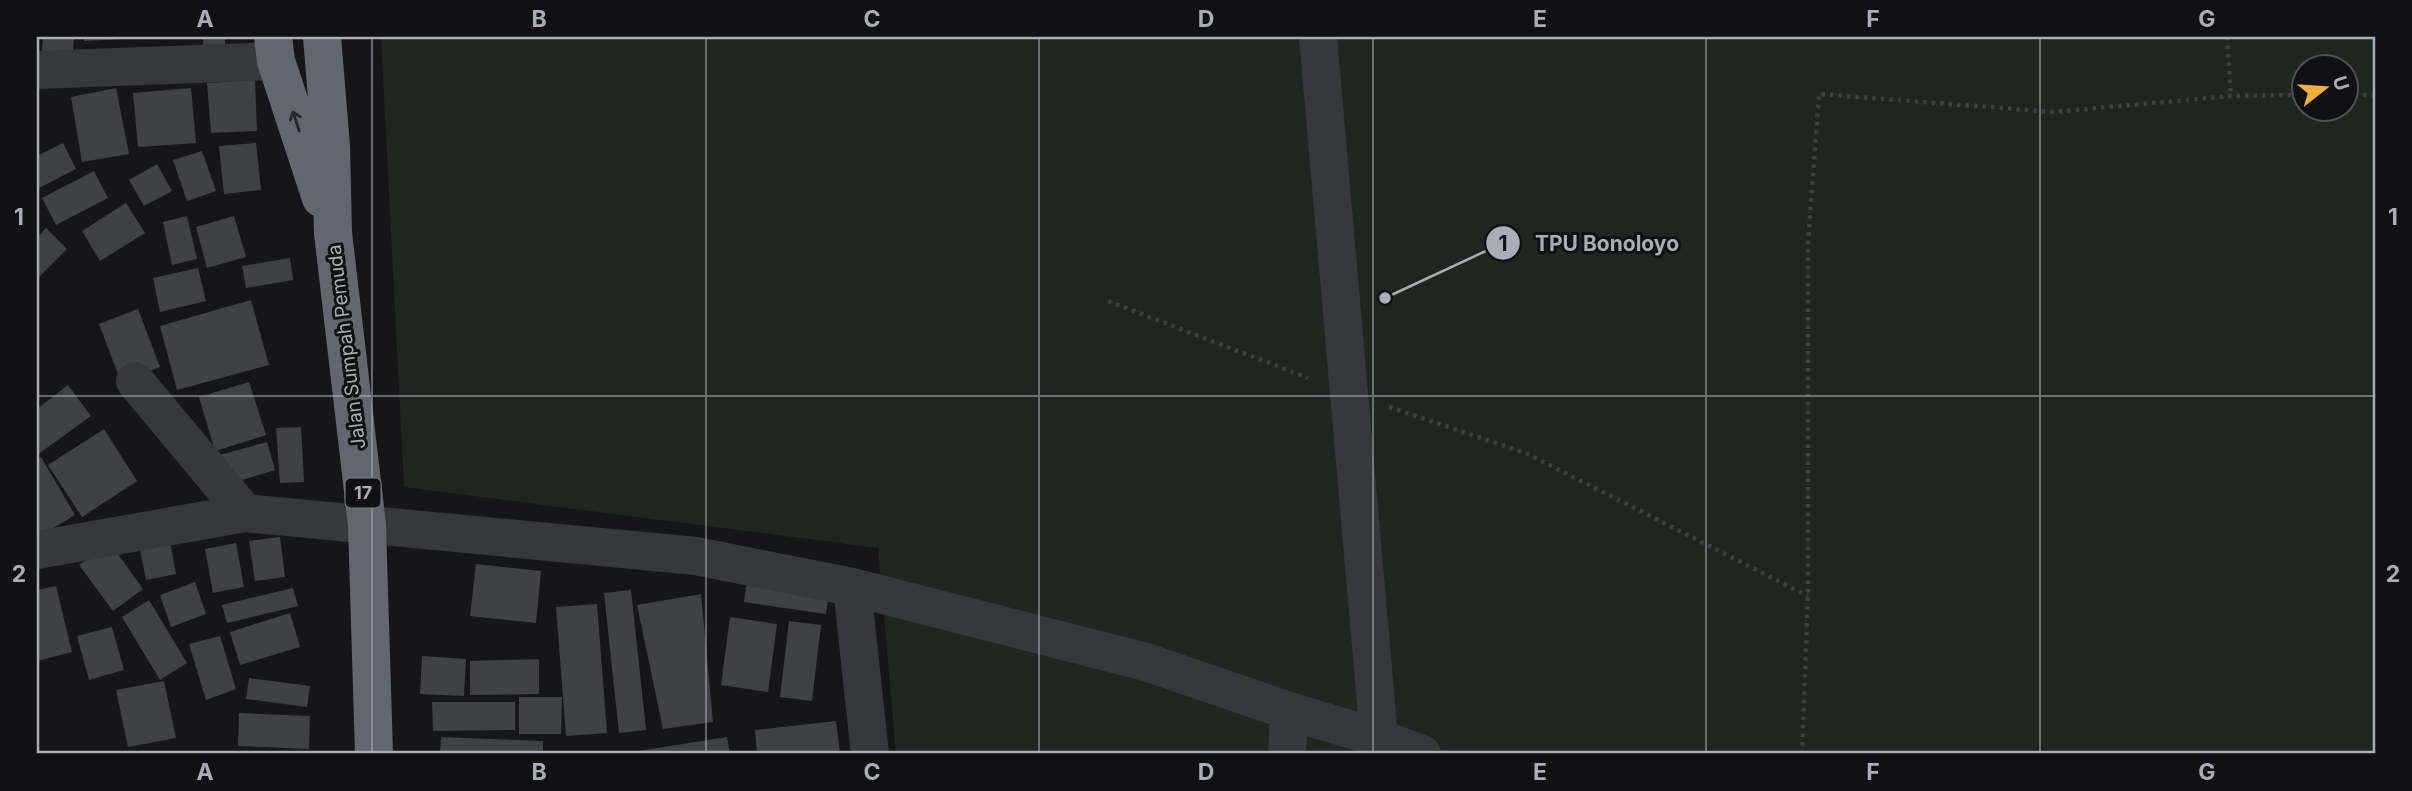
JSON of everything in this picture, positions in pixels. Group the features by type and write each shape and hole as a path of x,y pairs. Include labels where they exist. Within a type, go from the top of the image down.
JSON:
{"highway":[{"name":"Jalan Sumpah Pemuda","path":"322,37 331,146 333,233 367,525 374,754"},
{"name":"Jalan Sumpah Pemuda","path":"274,49 333,233"}],"street":[{"path":"1318,37 1379,738"},
{"path":"37,70 274,49"},
{"path":"135,381 245,513"},
{"path":"37,550 245,513 696,556 852,587 1146,662 1422,754"},
{"path":"852,587 870,754"},
{"path":"1287,754 1289,711"}],"path":[{"path":"2227,37 2231,96"},
{"path":"1802,754 1808,596 1808,243 1819,94 2053,112 2231,96 2290,95"},
{"path":"1108,301 1350,393 1528,454 1808,596"}],"shaded area":[{"path":"381,37 2375,37 2375,754 896,754 878,548 404,487"}],"building":[{"path":"43,37 74,37 73,52 42,51"},
{"path":"84,37 127,37 127,39 84,41"},
{"path":"203,37 225,37 225,51 203,52"},
{"path":"255,80 257,131 211,133 207,83"},
{"path":"116,88 129,154 82,162 71,97"},
{"path":"191,88 196,143 138,147 133,93"},
{"path":"63,143 76,169 37,189 37,156"},
{"path":"256,143 261,190 224,194 219,146"},
{"path":"202,151 216,191 187,201 173,160"},
{"path":"157,164 172,191 144,206 129,180"},
{"path":"94,171 108,198 56,225 42,198"},
{"path":"126,203 145,233 100,261 82,231"},
{"path":"187,216 197,259 172,265 163,222"},
{"path":"234,216 246,257 207,268 196,227"},
{"path":"46,228 67,249 37,279 37,238"},
{"path":"290,258 293,280 246,288 242,266"},
{"path":"198,268 206,301 160,312 153,278"},
{"path":"251,300 269,365 177,390 160,326"},
{"path":"138,309 160,367 121,382 99,324"},
{"path":"249,382 266,435 215,451 199,397"},
{"path":"68,385 91,416 37,455 37,409"},
{"path":"301,427 304,482 280,483 276,428"},
{"path":"104,429 137,481 82,517 48,465"},
{"path":"267,442 275,470 229,484 220,455"},
{"path":"41,457 75,515 37,538 37,459"},
{"path":"168,530 176,574 146,580 137,535"},
{"path":"280,537 285,577 255,581 249,541"},
{"path":"110,543 143,589 113,611 79,565"},
{"path":"236,543 244,587 213,593 205,549"},
{"path":"476,564 541,571 536,623 470,616"},
{"path":"748,572 830,583 826,614 744,602"},
{"path":"195,582 206,614 171,627 160,595"},
{"path":"56,586 72,652 37,661 37,590"},
{"path":"293,588 298,606 227,623 222,605"},
{"path":"631,590 646,730 619,733 604,593"},
{"path":"701,594 713,722 663,729 637,605"},
{"path":"149,600 187,663 160,680 122,617"},
{"path":"597,604 607,733 566,736 556,607"},
{"path":"290,613 300,647 240,665 230,632"},
{"path":"730,617 777,624 768,692 721,685"},
{"path":"789,621 821,625 812,701 780,697"},
{"path":"112,627 124,670 89,680 77,636"},
{"path":"220,636 236,689 206,700 189,644"},
{"path":"422,656 466,659 464,696 420,694"},
{"path":"539,659 539,694 470,695 470,661"},
{"path":"249,678 310,686 307,707 246,699"},
{"path":"164,681 176,738 128,747 116,690"},
{"path":"519,697 562,697 561,734 519,734"},
{"path":"432,702 515,702 515,730 433,731"},
{"path":"239,713 310,716 309,749 238,746"},
{"path":"836,721 840,754 757,754 755,730"},
{"path":"441,737 543,741 543,754 440,754"},
{"path":"727,737 730,754 626,754 626,753"}],"place":[{"name":"TPU Bonoloyo","path":"1385,298"}]}
